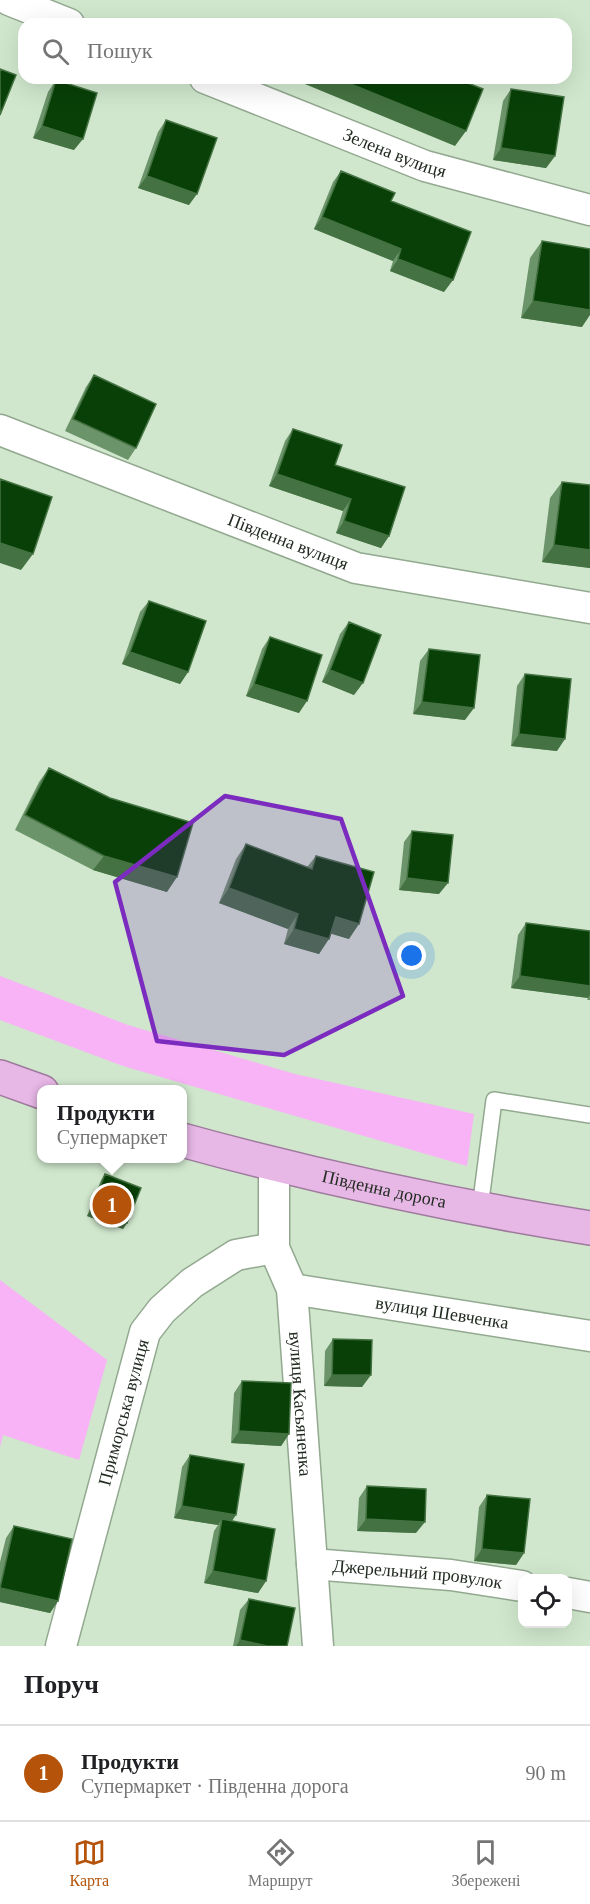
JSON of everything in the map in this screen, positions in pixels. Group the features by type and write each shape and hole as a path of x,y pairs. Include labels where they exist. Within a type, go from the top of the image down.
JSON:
{"highway":[{"path":"0,1077 37,1090"},
{"name":"Південна дорога","path":"187,1141 274,1165 480,1208 590,1228"}],"street":[{"path":"9,0 54,18"},
{"name":"Зелена вулиця","path":"220,84 425,166 590,210"},
{"name":"Південна вулиця","path":"0,430 356,568 590,608"},
{"name":"вулиця Касьяненка","path":"274,1165 274,1248 292,1289 318,1646"},
{"name":"Приморська вулиця","path":"61,1646 145,1332 162,1310 192,1283 236,1256 274,1248"},
{"name":"вулиця Шевченка","path":"292,1289 590,1336"},
{"name":"Джерельний провулок","path":"312,1564 451,1575 518,1585"},
{"path":"572,1594 590,1597"}],"lane":[{"path":"480,1208 494,1100 590,1115"}],"highlighted area":[{"path":"225,796 341,819 403,996 284,1055 157,1041 115,882"}],"shaded area":[{"path":"0,976 128,1025 295,1074 474,1114 467,1166 123,1066 0,1020"},
{"path":"0,1280 107,1360 79,1460 3,1435 0,1447"}],"building":[{"path":"0,69 16,75 0,115"},
{"path":"55,84 69,84 97,93 83,139 42,126"},
{"path":"351,84 470,84 483,89 466,131"},
{"path":"511,89 564,97 555,156 501,148"},
{"path":"166,120 217,138 197,194 147,176"},
{"path":"341,171 395,193 391,201 471,232 453,280 398,259 401,249 322,217"},
{"path":"542,241 590,249 590,310 533,301"},
{"path":"94,375 156,404 136,448 73,419"},
{"path":"293,429 342,445 335,465 405,487 389,536 344,521 351,499 277,474"},
{"path":"0,479 52,497 33,554 0,543"},
{"path":"562,482 590,485 590,550 554,545"},
{"path":"149,601 206,621 188,672 130,652"},
{"path":"349,622 381,635 363,683 330,670"},
{"path":"270,637 322,655 307,701 254,684"},
{"path":"429,649 480,655 474,708 422,702"},
{"path":"525,674 571,679 565,739 519,734"},
{"path":"49,768 110,798 193,823 177,877 104,856 25,815"},
{"path":"412,831 453,835 448,883 407,878"},
{"path":"246,844 312,869 316,856 374,872 359,924 336,917 329,939 294,929 298,914 229,888"},
{"path":"526,923 590,931 590,986 520,976"},
{"path":"105,1174 141,1188 127,1223 91,1210"},
{"path":"333,1339 372,1340 371,1375 332,1375"},
{"path":"242,1381 291,1383 289,1434 239,1431"},
{"path":"190,1455 244,1464 236,1515 182,1506"},
{"path":"367,1486 426,1489 425,1522 366,1519"},
{"path":"487,1495 530,1499 524,1553 482,1549"},
{"path":"222,1519 275,1529 266,1581 213,1571"},
{"path":"14,1526 72,1539 58,1601 0,1588"},
{"path":"249,1599 295,1608 287,1646 267,1646 240,1640"}],"place":[{"name":"Продукти","path":"112,1205"}]}
